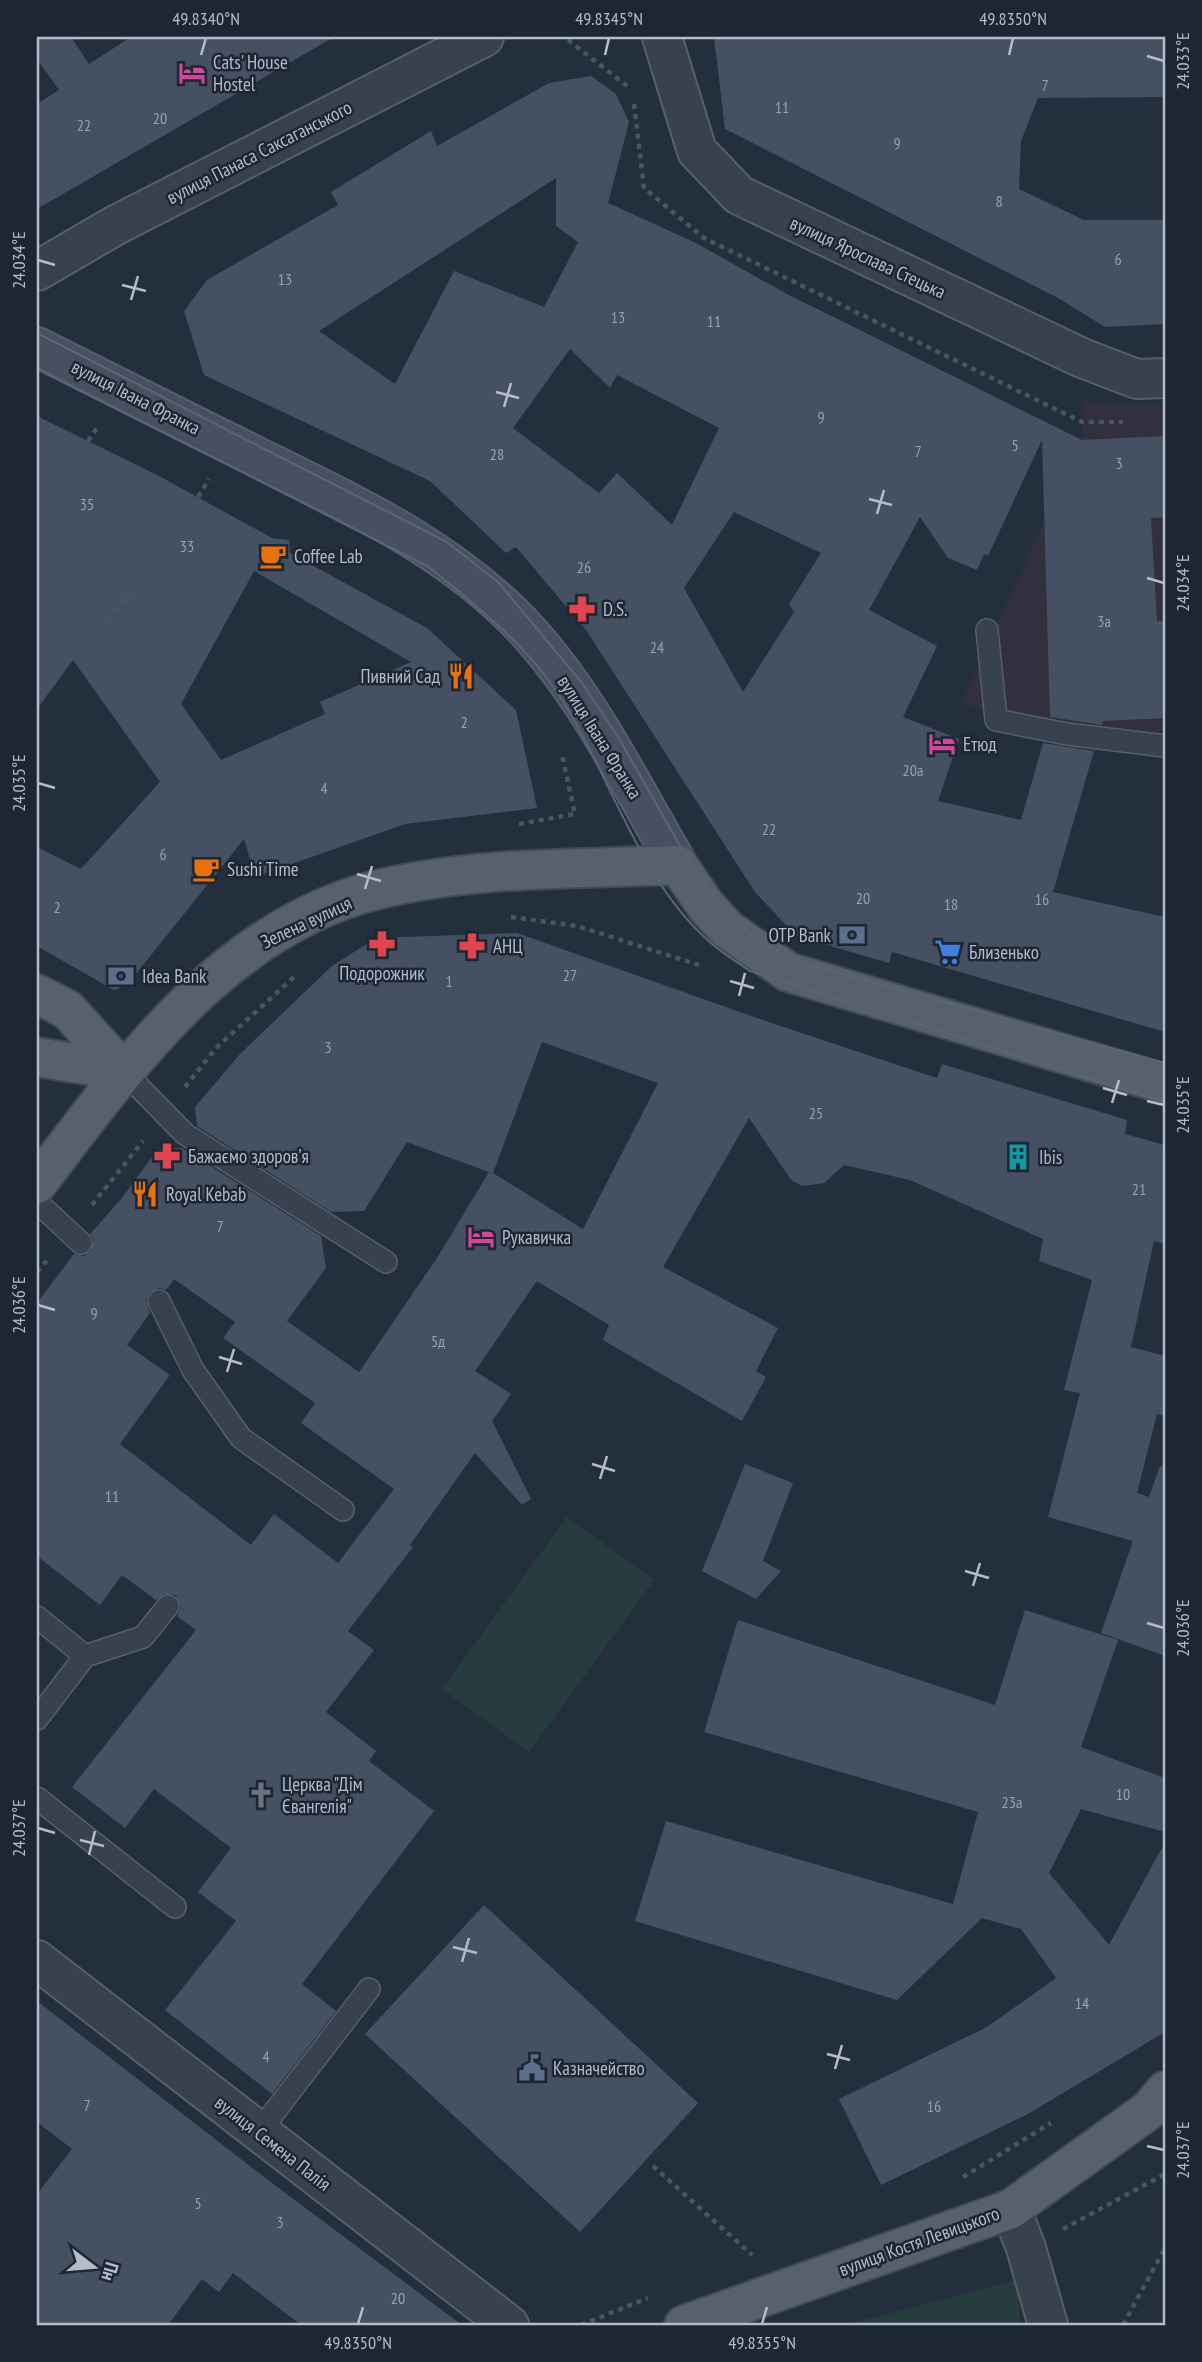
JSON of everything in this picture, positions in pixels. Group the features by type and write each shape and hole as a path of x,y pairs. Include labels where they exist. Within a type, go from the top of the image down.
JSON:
{"main road":[{"name":"вулиця Івана Франка","path":"37,347 333,494 434,549 489,593 524,627 573,690 678,865 706,906 727,929 788,972 1165,1084"},
{"name":"Зелена вулиця","path":"37,1184 123,1071 176,1014 255,945 316,913 373,891 428,880 487,874 678,865"},
{"path":"37,994 68,1010 123,1071"},
{"path":"37,1057 123,1071"},
{"name":"вулиця Костя Левицького","path":"684,2325 1010,2209 1149,2110 1165,2091"}],"street":[{"name":"вулиця Панаса Саксаганського","path":"37,271 116,225 484,37"},
{"name":"вулиця Ярослава Стецька","path":"662,37 697,151 739,195 1082,358 1137,379 1165,378"},
{"name":"вулиця Семена Палія","path":"37,1960 509,2325"},
{"path":"1010,2209 1026,2248 1048,2325"}],"lane":[{"path":"987,630 996,720 1067,734 1165,746"},
{"path":"123,1071 186,1134 386,1262"},
{"path":"37,1202 76,1238"},
{"path":"159,1301 193,1370 241,1438 343,1510"},
{"path":"37,1719 85,1656 143,1637 168,1606"},
{"path":"37,1617 85,1656"},
{"path":"37,1798 175,1907"},
{"path":"259,2132 369,1989"}],"path":[{"path":"88,441 102,422"},
{"path":"198,497 213,472"},
{"path":"109,619 134,587"},
{"path":"512,825 575,814 562,754"},
{"path":"508,917 577,926 710,968"},
{"path":"76,1238 166,1112 216,1048 295,976"},
{"path":"951,2184 1058,2118"},
{"path":"653,2166 752,2256"},
{"path":"1059,2232 1165,2174"},
{"path":"1123,2325 1165,2248"},
{"path":"740,2261 764,2252"},
{"path":"581,2325 654,2296"}],"shaded area":[{"path":"1084,402 1165,404 1165,760 961,703 1082,440"}],"green space":[{"path":"567,1517 654,1580 529,1752 442,1689"},
{"path":"1017,2280 1020,2325 845,2325"}],"building":[{"path":"37,37 71,37 89,64 131,37 334,37 37,209 37,104 59,90 37,59"},
{"path":"714,37 1165,37 1165,97 1038,98 1021,141 1019,189 1084,220 1165,220 1165,324 1105,327 1058,298 725,129"},
{"path":"591,76 616,94 629,122 608,203 696,243 785,293 1082,440 1165,436 1165,517 1151,518 1157,621 1165,621 1165,718 1103,721 1102,725 1050,717 1042,440 988,556 984,554 977,570 948,558 920,517 869,610 937,646 903,717 959,739 938,801 1021,820 1043,743 1094,751 1053,892 1165,917 1165,1032 892,952 889,963 796,936 755,892 586,630 516,547 506,553 430,481 204,375 184,311 207,280 338,205 331,192 431,131 437,146 549,83","holes":["556,178 556,226 578,242 544,307 454,271 395,384 319,331","570,349 610,388 617,375 719,428 672,525 617,473 599,493 513,428","734,512 821,553 789,604 794,612 743,692 684,588"]},
{"path":"37,416 159,476 272,538 289,540 290,553 427,628 516,710 537,808 405,824 255,877 244,839 127,985 114,990 37,946 37,847 81,869 160,782 73,660 37,709","holes":["254,571 411,662 320,702 325,714 221,760 181,704"]},
{"path":"517,933 937,1078 942,1064 1127,1120 1125,1134 1165,1145 1165,1244 1154,1241 1131,1347 1165,1356 1165,1416 1157,1414 1137,1493 1149,1497 1160,1466 1165,1467 1165,1656 1101,1633 1133,1541 1048,1517 1080,1393 1064,1390 1092,1280 1039,1261 1043,1239 910,1180 844,1165 824,1183 802,1186 791,1180 749,1118 663,1267 778,1328 756,1371 766,1377 742,1421 603,1340 609,1325 537,1281 475,1371 511,1394 492,1421 531,1499 522,1505 475,1453 410,1545 413,1547 348,1631 374,1650 326,1712 376,1751 369,1761 434,1811 302,1984 336,2011 272,2094 165,2010 236,1921 198,1892 231,1848 154,1789 125,1828 72,1787 196,1630 177,1616 181,1607 176,1595 164,1594 156,1600 122,1575 100,1605 37,1556 37,1303 74,1254 84,1256 91,1251 94,1240 90,1234 121,1199 158,1149 182,1148 321,1236 326,1268 287,1321 359,1372 437,1258 489,1172 407,1142 364,1211 331,1212 197,1126 195,1107 240,1054 332,966 376,938","holes":["542,1042 658,1083 583,1229 493,1173","174,1279 235,1322 223,1338 315,1403 301,1423 394,1489 338,1563 274,1514 251,1545 120,1444 170,1375 127,1345 150,1313 146,1301 149,1293 159,1288 166,1290"]},
{"path":"745,1464 793,1483 763,1561 781,1571 756,1599 702,1571"},
{"path":"1025,1610 1118,1640 1081,1747 1165,1778 1165,1832 1081,1809 1049,1873 1109,1945 1165,1842 1165,2032 1028,2114 881,2185 839,2099 987,2027 1056,1978 1021,1929 982,1918 897,2000 635,1921 666,1821 953,1904 978,1812 704,1732 738,1620 995,1705"},
{"name":"Казначейство","path":"484,1905 698,2103 580,2232 365,2034"},
{"path":"37,2001 268,2180 462,2325 301,2325 233,2273 219,2292 202,2279 168,2325 37,2325 37,2194 72,2149 37,2122"}],"tram line":[{"path":"37,333 447,542 499,583 582,683 617,735 683,851 728,915 764,945 803,963 1165,1063"},
{"path":"37,368 429,567 464,596 515,641 545,675 576,724 644,858 686,918 711,943 750,971 1165,1102"}],"place":[{"name":"Cats' House Hostel","path":"192,73"},
{"name":"Coffee Lab","path":"273,556"},
{"name":"D.S.","path":"582,609"},
{"name":"Пивний Сад","path":"461,676"},
{"name":"Етюд","path":"942,744"},
{"name":"Sushi Time","path":"206,869"},
{"name":"OTP Bank","path":"852,935"},
{"name":"Подорожник","path":"382,944"},
{"name":"АНЦ","path":"472,946"},
{"name":"Близенько","path":"948,952"},
{"name":"Idea Bank","path":"121,976"},
{"name":"Бажаємо здоровʼя","path":"167,1156"},
{"name":"Ibis","path":"1018,1157"},
{"name":"Royal Kebab","path":"145,1194"},
{"name":"Рукавичка","path":"481,1237"},
{"name":"Церква \"Дім Євангелія\"","path":"261,1795"},
{"name":"Казначейство","path":"532,2068"}]}
